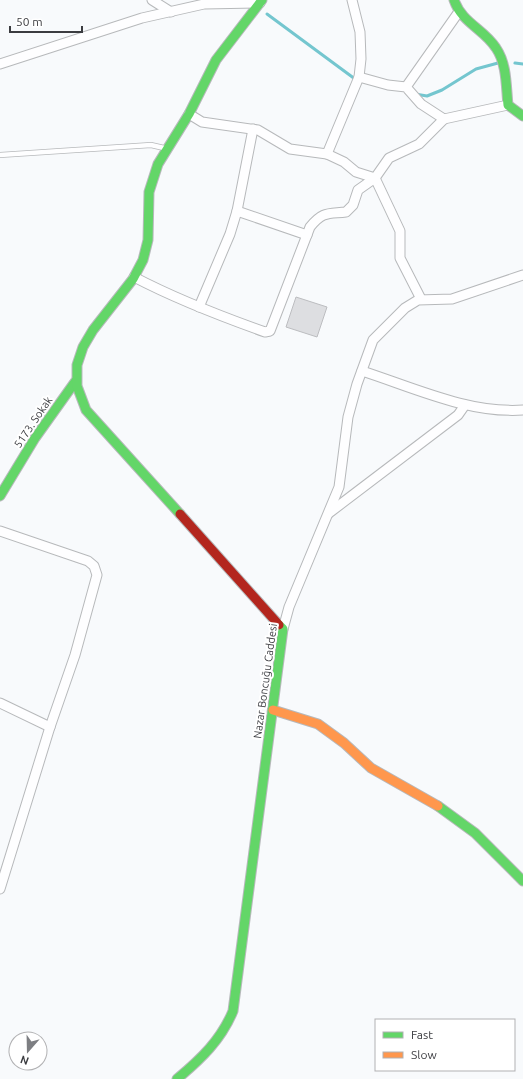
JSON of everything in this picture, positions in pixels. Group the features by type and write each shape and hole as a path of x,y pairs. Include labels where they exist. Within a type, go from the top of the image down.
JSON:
{"street":[{"path":"152,0 170,12"},
{"path":"327,154 359,77 361,59 360,32 352,0"},
{"path":"454,0 458,13 491,41 503,63 508,105 523,116"},
{"path":"0,64 142,18 204,4 261,1"},
{"path":"261,1 216,61 189,114 158,161 151,181 148,199 150,229 148,244 143,260 134,277 85,342 79,355 75,371 75,382 79,396 86,410 283,629"},
{"path":"410,91 458,13"},
{"path":"359,77 410,91 420,104 444,119"},
{"path":"134,277 199,307 265,332 270,331 310,227 318,218 324,213 346,212 353,205 358,190 375,178 389,158 419,144 444,119 508,105"},
{"path":"189,114 202,122 253,129 290,149 327,154 344,162 356,172 375,178 400,231 400,258 421,300 452,300 523,275"},
{"path":"199,307 230,234 237,211 253,129"},
{"path":"237,211 307,235"},
{"name":"Nazar Boncuğu Caddesi","path":"177,1079 216,1043 227,1027 233,1011 283,629 289,607 339,487 348,417 362,371 373,340 405,308 421,300"},
{"path":"362,371 466,405 505,412 523,410"},
{"name":"5173. Sokak","path":"0,496 64,396 75,382"},
{"path":"328,513 458,415 466,405"},
{"path":"0,531 88,561 94,566 97,575 75,655 50,727 0,889"},
{"path":"0,704 50,727"},
{"path":"273,710 318,724 344,743 371,768 430,800 475,833 523,881"}],"lane":[{"path":"0,155 151,145 166,149"}],"building":[{"path":"296,297 327,307 317,337 286,327"}],"waterway":[{"path":"267,14 355,79"},
{"path":"415,94 427,96 442,90 476,69 498,63"},
{"path":"515,63 523,64"}],"traffic: fast":[{"path":"180,514 86,410 77,386 77,365 83,347 93,330 133,279 143,260 148,240 149,192 158,164 189,114 216,60 262,0"},
{"path":"454,0 462,15 491,41 500,54 504,68 508,105 523,116"},
{"path":"0,496 35,438 75,382"},
{"path":"177,1079 210,1048 223,1031 233,1011 283,629 279,625"},
{"path":"438,806 475,833 523,881"}],"traffic: slow":[{"path":"273,710 318,724 344,743 371,768 438,806"}],"traffic: jam":[{"path":"180,514 279,625"}]}
